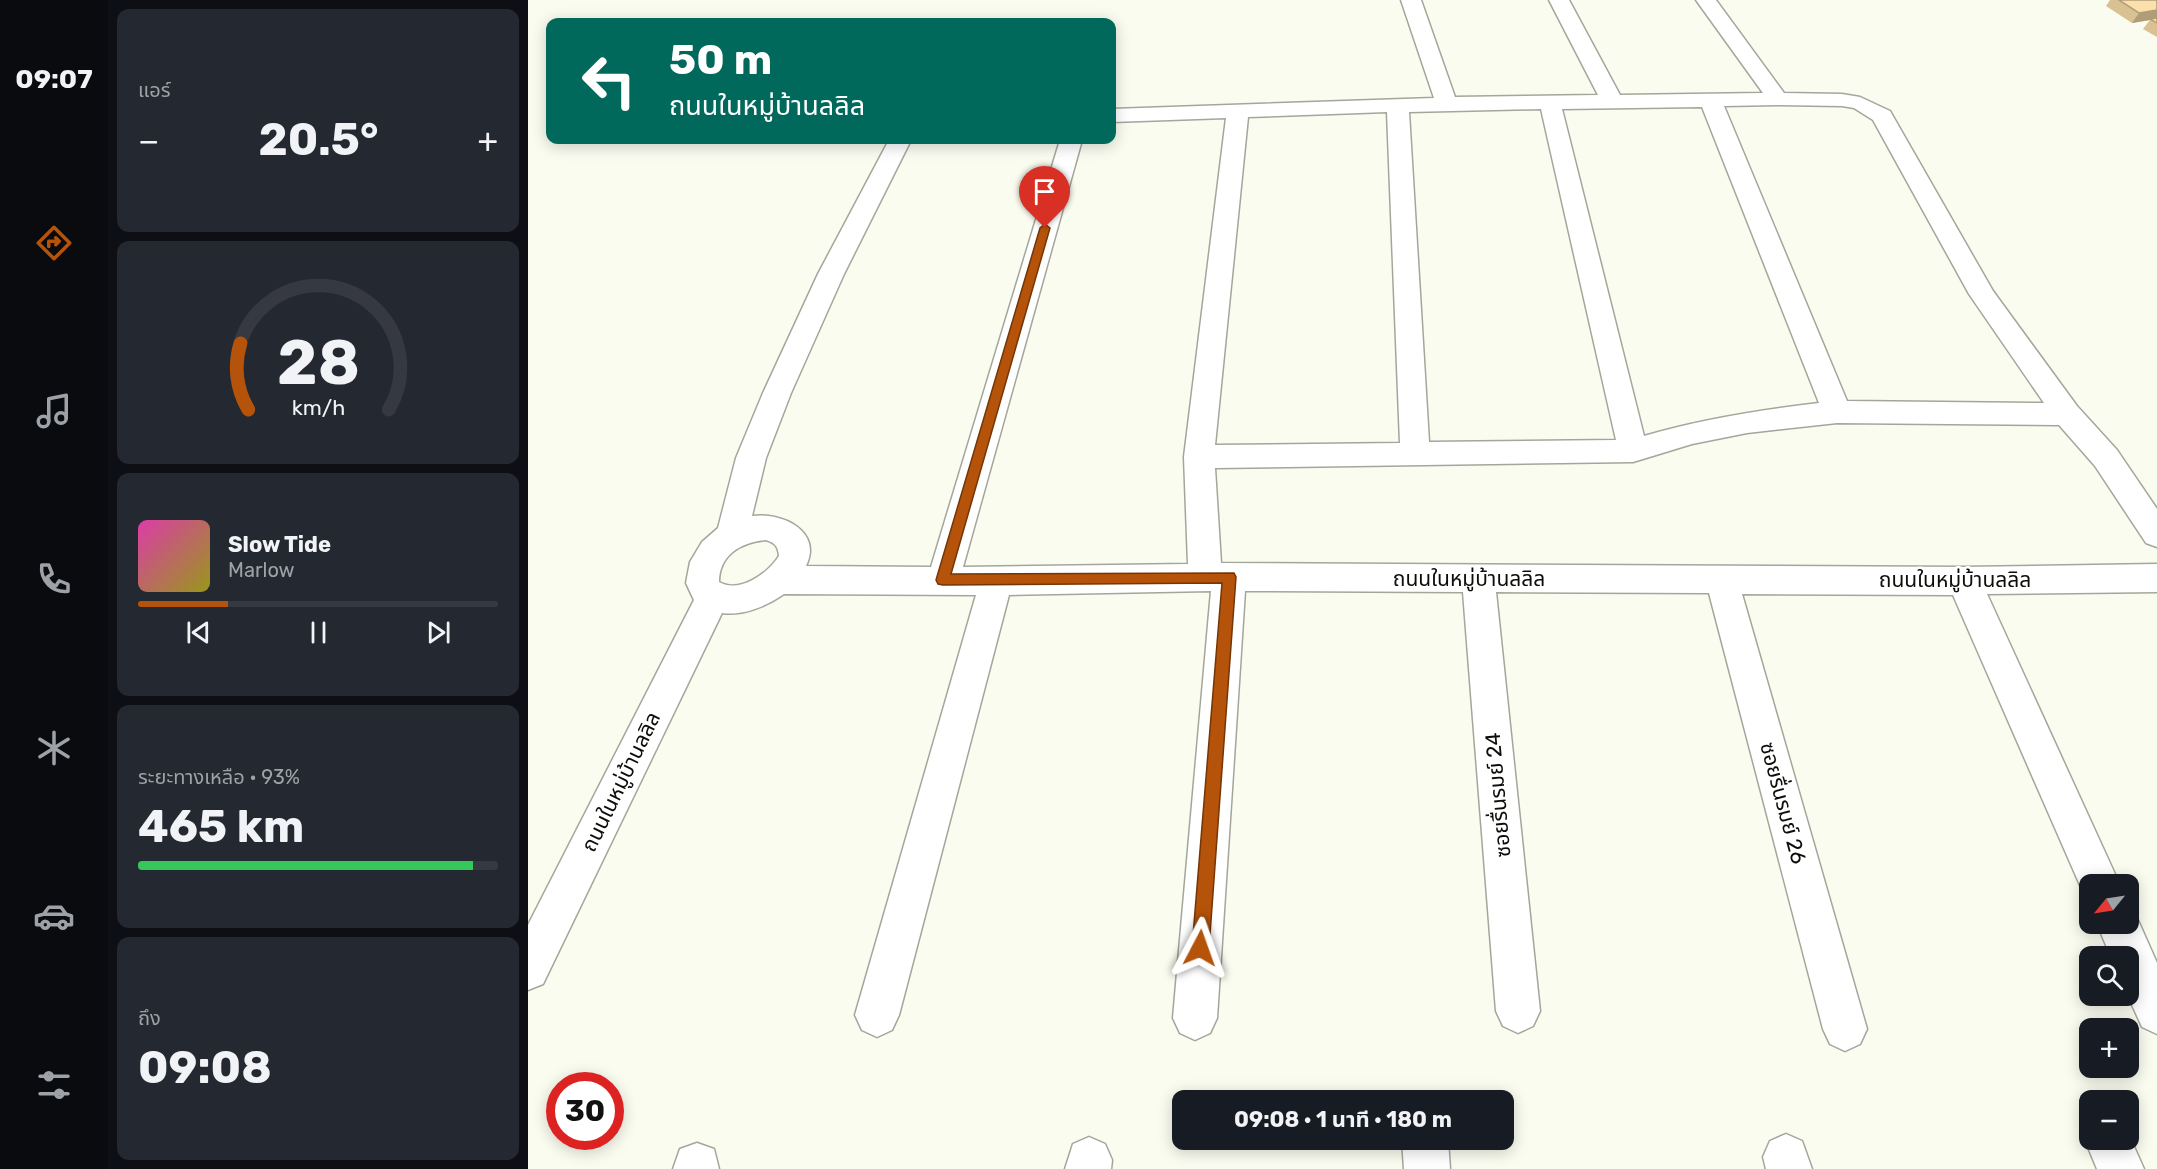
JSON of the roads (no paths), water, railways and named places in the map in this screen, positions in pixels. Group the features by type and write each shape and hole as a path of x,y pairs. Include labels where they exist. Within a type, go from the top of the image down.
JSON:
{"street":[{"path":"1411,0 1447,104"},
{"path":"1559,0 1612,101"},
{"path":"1706,0 1778,99"},
{"path":"1116,115 1612,101 1778,99 1842,100 1860,103 1882,116 1982,294 2067,414 2106,458 2157,534"},
{"path":"1711,101 1837,412"},
{"path":"1550,103 1633,451"},
{"path":"1398,106 1415,454"},
{"path":"1195,1018 1217,578 1199,457 1238,112"},
{"path":"732,534 751,458 777,393 831,274 898,144"},
{"path":"943,580 1070,144"},
{"path":"1199,457 1633,451 1692,433 1747,422 1837,412 2067,414"},
{"path":"759,527 783,530 792,539 795,551 792,566 781,580 765,591 747,598 728,600 713,596 704,586 701,573 706,559 732,534 759,527"},
{"name":"ถนนในหมู่บ้านลลิล","path":"781,580 1721,578 1964,581 2157,578"},
{"name":"ซอยรื่นรมย์ 26","path":"1721,578 1845,1029"},
{"name":"ซอยรื่นรมย์ 24","path":"1478,580 1518,1011"},
{"path":"877,1016 996,581"},
{"path":"1964,581 2095,874"},
{"name":"ถนนในหมู่บ้านลลิล","path":"528,969 713,596"},
{"path":"2122,934 2157,1012"},
{"path":"1426,1150 1427,1169"},
{"path":"2112,1150 2121,1169"}]}
